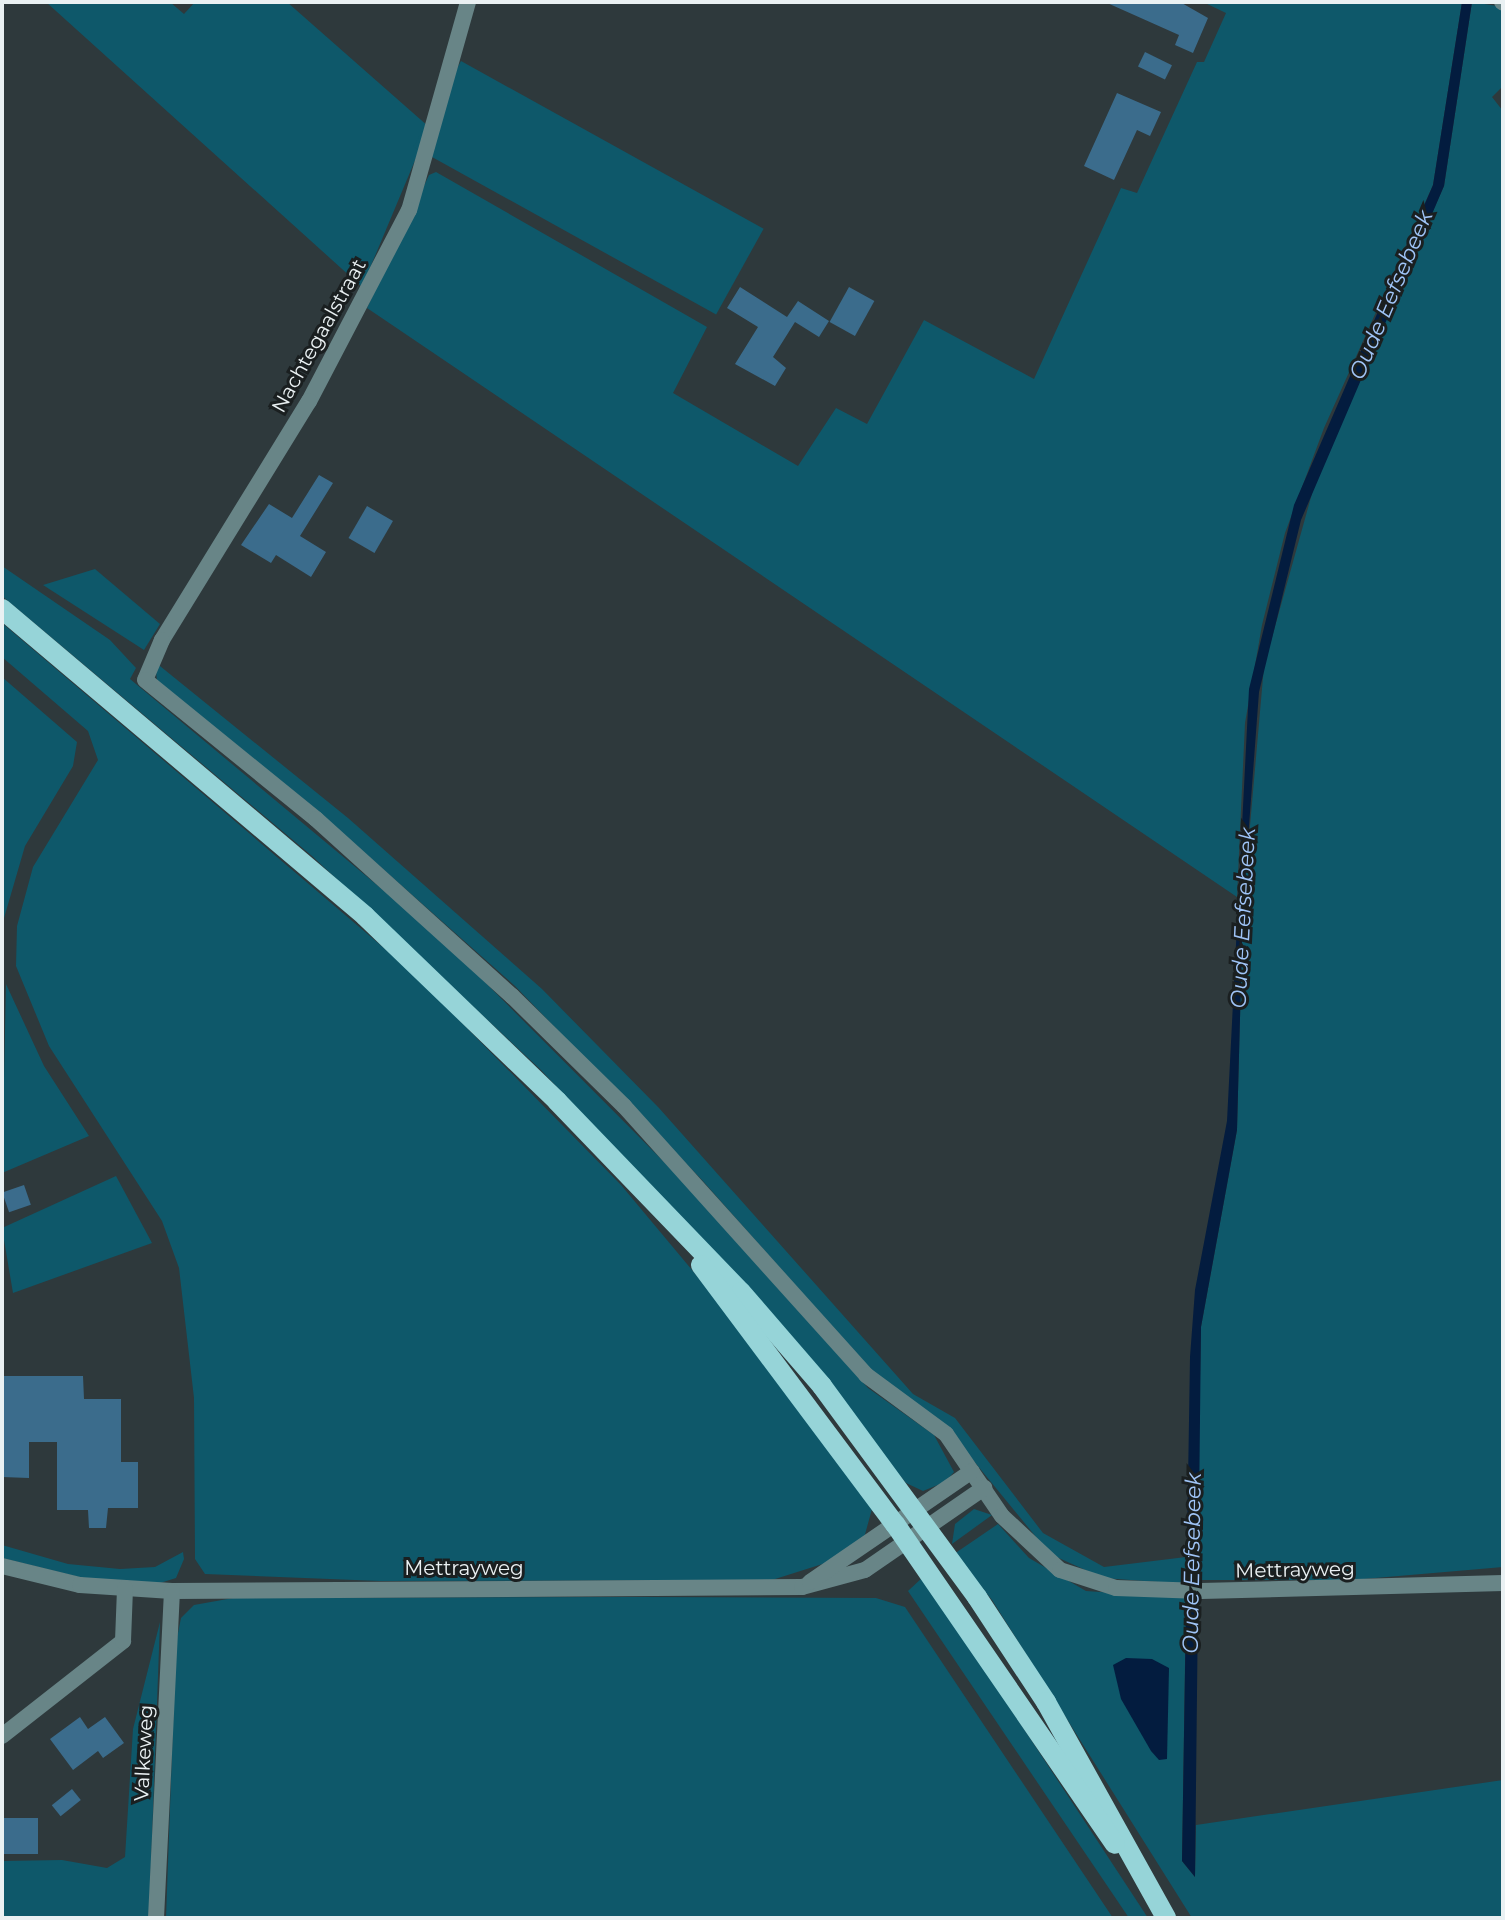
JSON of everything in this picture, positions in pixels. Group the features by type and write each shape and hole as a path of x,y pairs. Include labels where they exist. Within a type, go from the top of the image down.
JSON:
{"main road":[{"path":"2,609 432,978 686,1242 741,1292 822,1386 928,1527 1046,1702 1132,1865 1166,1918"},
{"path":"686,1242 895,1524 1097,1823 1132,1865"}],"street":[{"name":"Nachtegaalstraat","path":"148,664 309,401 409,210 468,2"},
{"name":"Mettrayweg","path":"148,664 145,680 316,819 512,996 624,1106 866,1375 946,1434 1035,1553 1060,1570 1116,1588 1183,1591 1503,1583"},
{"path":"802,1587 972,1471"},
{"name":"Mettrayweg","path":"2,1566 80,1585 172,1591 802,1587 849,1578 984,1488"},
{"path":"2,1736 123,1641 125,1588"},
{"name":"Valkeweg","path":"156,1918 172,1591"}],"shaded area":[{"path":"46,2 170,2 184,14 195,2 287,2 429,127 362,287"},
{"path":"1203,2 1462,2 1433,185 1324,428 1285,533 1262,625 1245,723 1237,897 367,308 429,175 436,172 707,327 673,393 798,466 836,408 867,424 924,320 1034,379 1121,188 1137,193 1197,62 1204,62 1226,13"},
{"path":"1472,2 1503,7 1503,86 1492,97 1503,111 1503,1567 1352,1580 1196,1580 1201,1327 1237,1130 1243,906 1264,666 1318,472 1444,186"},
{"path":"461,61 764,229 716,314 413,147"},
{"path":"2,566 110,640 136,668 130,679 443,940 683,1181 868,1388 934,1435 954,1472 945,1482 923,1491 906,1483 744,1288 541,1070 312,856 2,596"},
{"path":"95,569 160,624 144,650 43,585"},
{"path":"2,623 411,971 621,1185 748,1337 872,1509 864,1538 832,1561 772,1580 380,1581 205,1574 195,1559 194,1398 179,1268 162,1221 49,1046 16,966 17,926 33,867 98,760 88,731 2,657"},
{"path":"155,662 348,818 542,989 659,1108 913,1394 955,1418 1043,1533 1104,1567 1186,1557 1186,1584 1103,1578 1050,1554 941,1421 873,1373 702,1180 515,986 306,801 157,681"},
{"path":"2,677 77,742 73,766 25,846 2,925"},
{"path":"6,984 44,1066 89,1136 2,1173"},
{"path":"116,1176 152,1243 13,1293 2,1228"},
{"path":"974,1509 992,1515 952,1544 955,1524"},
{"path":"998,1524 1029,1558 1086,1591 1186,1598 1182,1861 1195,1877 1196,1825 1503,1780 1503,1918 1192,1918 992,1600 954,1554"},
{"path":"2,1545 68,1564 120,1569 155,1567 183,1552 184,1559 176,1578 160,1583 87,1579 2,1558"},
{"path":"923,1577 1148,1918 1129,1918 908,1591"},
{"path":"233,1598 876,1598 905,1607 1113,1918 166,1918 176,1643 181,1618 194,1605"},
{"path":"160,1622 149,1918 2,1918 2,1861 62,1860 107,1868 125,1857 133,1729"}],"water":[{"name":"Oude Eefsebeek","path":"1462,2 1472,2 1444,186 1301,520 1259,692 1243,906 1237,1130 1201,1327 1195,1877 1182,1861 1190,1357 1195,1290 1227,1121 1249,689 1294,505 1433,185"},
{"path":"1126,1658 1152,1659 1169,1668 1167,1759 1159,1760 1151,1751 1121,1699 1113,1665"}],"building":[{"path":"1105,2 1180,2 1208,18 1193,53 1175,45 1179,35"},
{"path":"1145,52 1172,65 1165,80 1138,66"},
{"path":"1117,93 1161,112 1150,136 1137,130 1114,180 1084,166"},
{"path":"740,287 787,317 798,301 829,321 819,337 795,322 773,357 786,368 775,386 735,364 758,327 727,308"},
{"path":"849,287 874,301 855,336 830,322"},
{"path":"319,475 333,483 300,536 326,552 311,577 276,555 271,563 241,545 269,504 292,518"},
{"path":"367,506 393,521 374,553 348,538"},
{"path":"24,1185 31,1205 9,1212 2,1192"},
{"path":"2,1376 83,1376 84,1399 121,1399 121,1462 138,1462 138,1508 108,1508 106,1528 89,1528 88,1510 57,1510 57,1442 29,1442 29,1478 2,1477"},
{"path":"80,1717 88,1729 105,1717 124,1743 103,1758 98,1751 73,1770 50,1739"},
{"path":"72,1789 81,1800 61,1816 52,1805"},
{"path":"2,1818 38,1818 38,1854 2,1854"}]}
